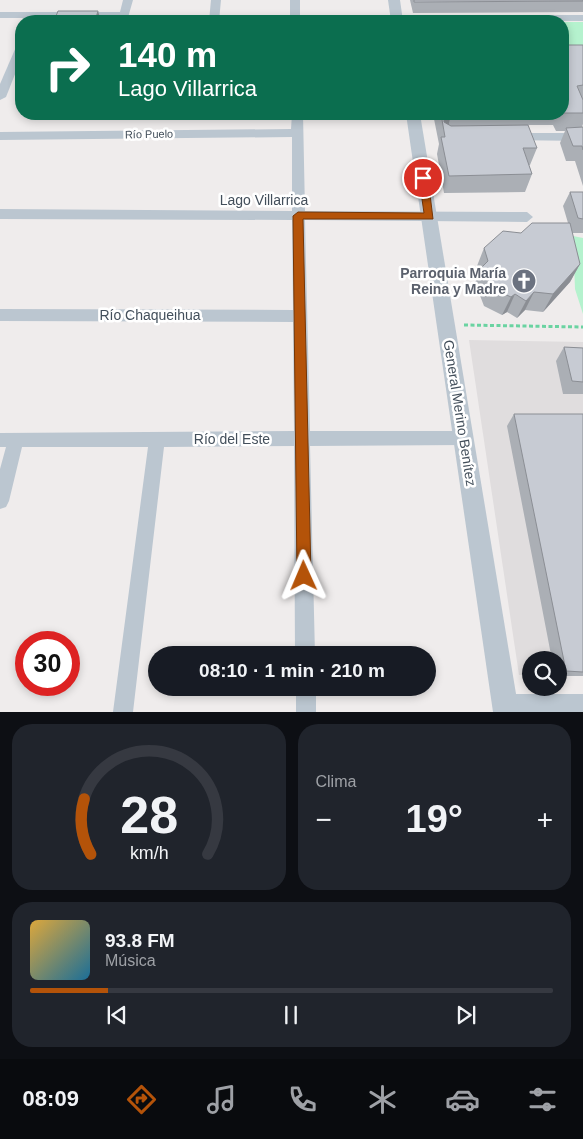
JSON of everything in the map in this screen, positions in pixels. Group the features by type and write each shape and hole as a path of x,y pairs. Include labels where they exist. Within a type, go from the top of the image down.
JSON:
{"street":[{"path":"124,15 128,0"},
{"path":"215,15 216,0"},
{"path":"295,0 295,15"},
{"path":"394,0 396,15"},
{"path":"0,15 15,16"},
{"path":"569,18 583,18"},
{"path":"0,97 15,74"},
{"path":"297,120 305,646"},
{"name":"General Merino Benítez","path":"414,120 506,708"},
{"name":"Río Puelo","path":"0,136 298,133"},
{"path":"496,137 583,137"},
{"name":"Lago Villarrica","path":"0,214 527,217"},
{"name":"Río Chaqueihua","path":"0,315 300,316"},
{"name":"Río del Este","path":"8,440 464,438"},
{"path":"123,712 157,439"},
{"path":"0,500 8,440"},
{"path":"306,696 306,712"},
{"path":"506,708 583,704"}],"path":[{"path":"446,324 583,327"}],"shaded area":[{"path":"469,340 583,342 583,676 567,676 567,651 522,651 522,675 519,675"}],"green space":[{"path":"569,22 583,22 583,52 569,52"},
{"path":"568,235 583,238 583,314 575,289 574,262"}],"building":[{"path":"414,0 583,0 583,1 414,2"},
{"path":"58,11 98,11 97,15 56,15"},
{"path":"569,45 583,45 583,85 577,86 583,100 583,113 569,113"},
{"path":"442,120 451,126 528,125 537,148 523,148 532,174 449,176 441,137 445,137"},
{"path":"583,127 583,150 582,146 573,146 566,128"},
{"path":"570,192 583,192 583,219 578,218"},
{"name":"Parroquia María Reina y Madre","path":"532,223 570,223 580,264 553,294 534,292 526,301 515,294 511,297 491,288 486,274 479,270 488,261 484,248 503,231 521,233"},
{"path":"564,347 583,348 583,382 572,381"},
{"path":"514,414 583,414 583,672 567,671 567,651 562,651"}],"place":[{"name":"Parroquia María Reina y Madre","path":"524,281"}],"route":[{"path":"304,576 298,216 430,216 423,178"}]}
